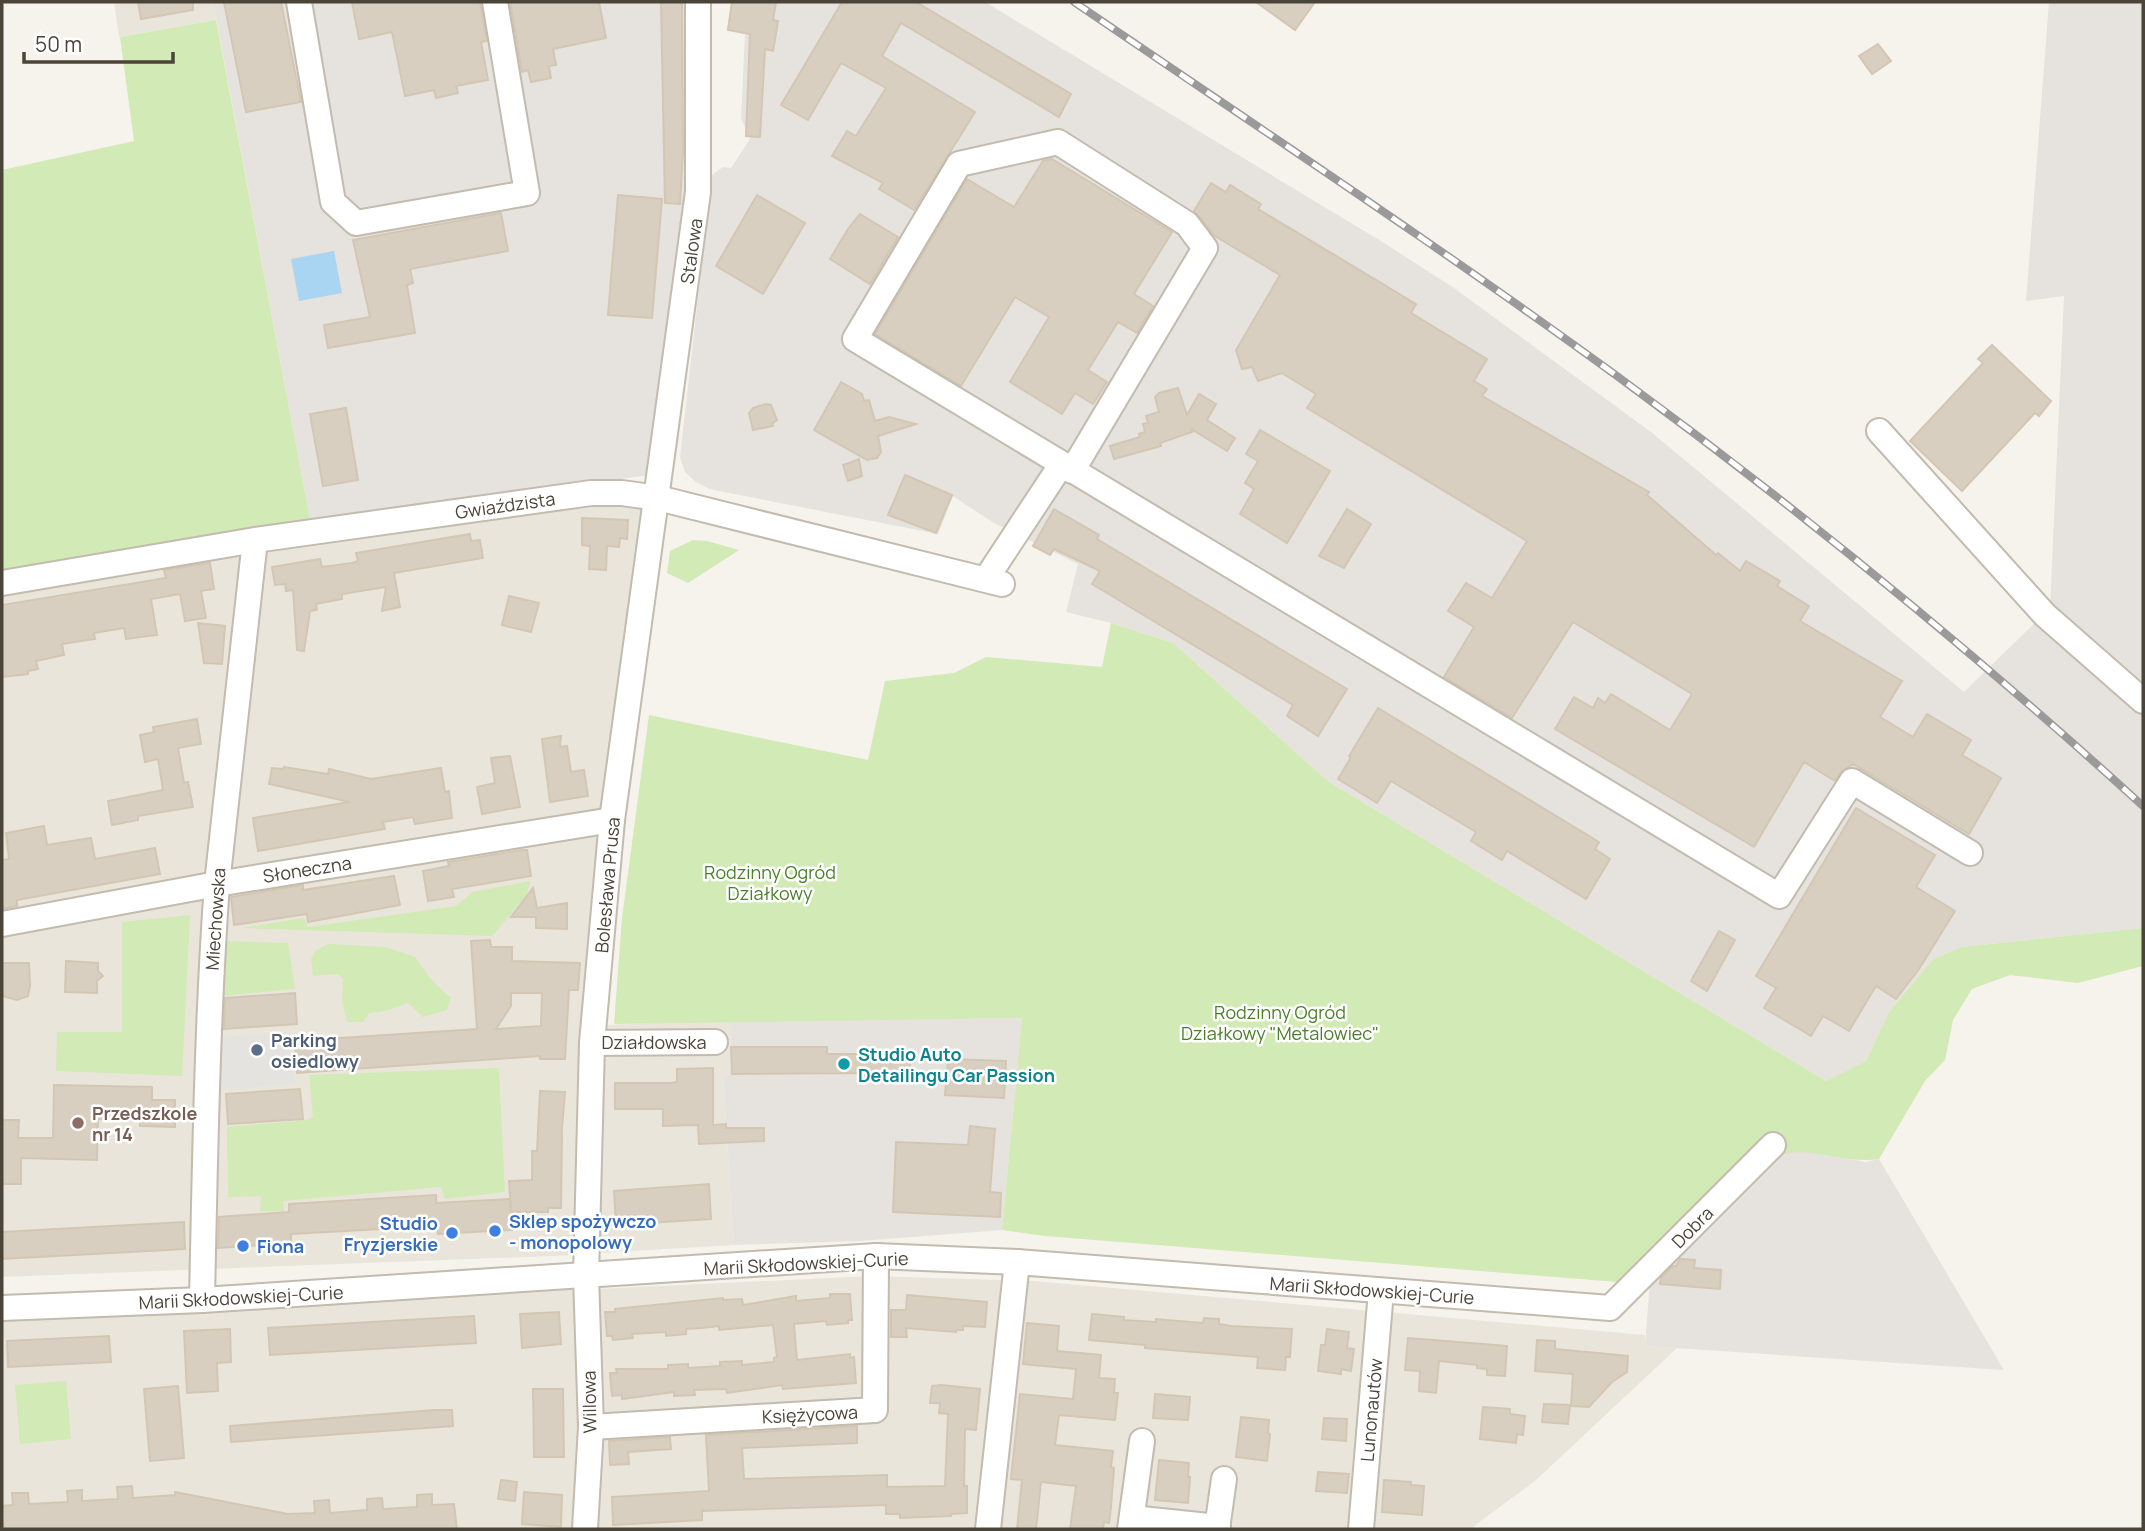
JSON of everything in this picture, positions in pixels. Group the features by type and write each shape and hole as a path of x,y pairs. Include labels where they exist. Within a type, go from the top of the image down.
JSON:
{"street":[{"path":"299,2 333,202 356,223 527,193 495,2"},
{"name":"Stalowa","path":"658,498 698,192 698,2"},
{"path":"1067,468 1205,248 1187,224 1058,142 959,164 855,339 1067,468 1779,896 1852,781 1970,853"},
{"path":"1879,431 2045,615 2143,701"},
{"name":"Gwiaździsta","path":"2,583 255,540 591,493 622,493 658,498 994,581 1067,468"},
{"name":"Bolesława Prusa","path":"586,1276 592,1043 612,820 658,498"},
{"name":"Miechowska","path":"202,1300 207,1057 217,884 255,540"},
{"name":"Słoneczna","path":"2,924 217,884 612,820"},
{"name":"Działdowska","path":"592,1043 715,1042"},
{"name":"Dobra","path":"1611,1308 1773,1145"},
{"name":"Marii Skłodowskiej-Curie","path":"2,1308 202,1300 876,1256 1017,1262 1611,1308"},
{"name":"Księżycowa","path":"591,1427 876,1410 876,1256"},
{"path":"988,1529 1017,1262"},
{"name":"Willowa","path":"585,1529 591,1427 586,1276"},
{"name":"Lunonautów","path":"1360,1529 1381,1291"},
{"path":"1142,1441 1131,1524 1217,1528 1224,1479"}],"shaded area":[{"path":"114,2 213,2 216,20 119,37"},
{"path":"213,2 688,2 690,142 681,243 649,475 311,525"},
{"path":"731,2 985,2 1454,288 1651,432 1964,692 2050,608 2064,296 2026,301 2049,2 2143,2 2143,928 1961,947 1933,959 1889,1012 1866,1061 1826,1081 1329,782 1173,643 1066,612 1078,564 994,523 953,496 938,534 709,489 696,482 685,472 680,457 712,175 723,167 731,168 750,139 741,118 745,33 727,30"},
{"path":"643,499 601,826 577,1255 2,1277 2,591 561,504"},
{"path":"1022,1018 1002,1230 860,1241 734,1245 723,1076 730,1074 731,1020"},
{"path":"731,1020 730,1074 723,1076 734,1245 600,1253 604,1025"},
{"name":"Parking osiedlowy","path":"291,1032 295,1084 214,1091 214,1062 223,1062 222,1037"},
{"path":"1809,1151 1866,1162 1879,1159 2004,1370 1645,1346 1650,1280 1772,1157 1782,1153"},
{"path":"871,1276 1001,1280 978,1529 593,1529 597,1289"},
{"path":"1022,1280 1645,1335 1645,1346 1677,1348 1535,1481 1470,1529 998,1529"},
{"path":"580,1286 579,1529 2,1529 2,1315"}],"green space":[{"path":"216,20 311,525 2,573 2,170 134,141 120,37"},
{"path":"693,540 739,550 688,583 667,573 670,551"},
{"name":"Rodzinny Ogród Działkowy \"Metalowiec\"","path":"1111,623 1173,643 1329,782 1826,1081 1866,1061 1889,1012 1933,959 1961,947 2143,928 2143,966 2078,983 2010,975 1972,989 1953,1020 1945,1060 1925,1081 1879,1159 1852,1159 1799,1152 1772,1157 1630,1283 1045,1236 1002,1230 1022,1018 614,1024 622,918 649,715 868,760 885,681 954,673 986,657 1102,667"},
{"path":"530,881 527,895 492,936 241,928 304,918 308,927 456,906 472,892"},
{"path":"190,915 182,1076 56,1071 57,1032 122,1032 122,922"},
{"path":"223,941 288,943 295,989 221,996"},
{"path":"329,944 386,947 415,957 433,982 451,998 447,1010 423,1017 408,1003 386,1011 369,1013 363,1022 347,1022 342,1001 343,979 338,974 313,976 311,959 316,950"},
{"path":"499,1068 505,1192 445,1199 441,1187 283,1201 284,1211 260,1211 261,1196 228,1197 227,1127 307,1120 313,1117 309,1075"},
{"path":"66,1381 71,1439 20,1444 15,1385"}],"water":[{"path":"334,251 342,293 299,301 291,259"}],"building":[{"path":"138,2 193,2 193,10 141,19"},
{"path":"224,2 281,2 301,102 246,112"},
{"path":"352,2 480,2 487,41 481,42 488,80 456,86 458,93 436,98 434,90 405,96 392,32 359,39"},
{"path":"510,2 599,2 606,38 553,49 556,65 549,66 551,78 531,82 528,70 522,72"},
{"path":"661,2 682,2 683,151 680,204 665,203"},
{"path":"732,2 776,2 773,20 778,21 773,51 765,49 760,137 746,136 750,34 728,30"},
{"path":"842,2 916,2 1071,94 1059,117 901,23 882,56 975,112 914,210 879,189 883,183 832,156 847,131 856,136 886,88 841,63 808,120 781,105"},
{"path":"1256,2 1315,2 1295,30"},
{"path":"1878,44 1891,61 1872,74 1859,56"},
{"path":"1052,159 1172,232 1134,294 1153,306 1137,333 1118,322 1088,370 1107,382 1093,404 1075,393 1062,414 1010,382 1049,317 1015,297 961,386 875,334 967,179 1014,207 1043,161"},
{"path":"1211,183 1226,192 1230,185 1261,204 1258,209 1416,304 1411,313 1487,359 1474,381 1487,389 1482,396 1649,492 1647,495 1716,555 1718,553 1740,571 1746,561 1780,581 1777,586 1809,606 1800,621 1902,681 1880,717 1913,737 1927,714 1971,740 1962,755 2001,778 1969,834 1853,764 1840,773 1835,781 1804,762 1754,847 1555,729 1574,697 1593,708 1598,698 1605,703 1611,694 1670,730 1692,694 1573,622 1512,718 1444,677 1474,627 1448,611 1466,583 1492,598 1527,541 1307,408 1316,394 1282,373 1258,381 1252,367 1242,369 1236,350 1280,275 1215,236 1194,211"},
{"path":"618,195 662,199 652,318 608,315"},
{"path":"757,195 805,223 763,294 716,266"},
{"path":"501,213 508,251 410,269 413,283 407,285 415,333 328,348 324,325 370,317 353,240"},
{"path":"860,214 898,237 870,284 830,259"},
{"path":"1992,345 2051,401 2039,416 2035,413 1962,491 1910,441 1983,363 1978,359"},
{"path":"841,382 862,394 864,401 869,400 875,421 889,417 916,424 878,436 881,452 877,458 867,460 814,430"},
{"path":"1178,388 1187,415 1199,394 1216,404 1207,420 1235,438 1227,451 1191,429 1192,432 1160,443 1161,446 1114,459 1110,446 1140,437 1139,434 1145,432 1143,424 1148,423 1146,416 1159,412 1155,397 1159,393"},
{"path":"771,405 777,420 773,426 753,430 749,413 753,408"},
{"path":"346,408 358,480 323,486 310,414"},
{"path":"1260,430 1330,471 1287,543 1240,514 1254,489 1245,483 1258,461 1246,454"},
{"path":"859,459 862,476 848,481 843,465"},
{"path":"905,475 952,495 936,533 888,515"},
{"path":"1054,509 1099,535 1097,539 1347,689 1318,736 1287,716 1293,705 1092,584 1100,571 1054,549 1050,555 1033,546"},
{"path":"1347,509 1371,524 1344,568 1319,556"},
{"path":"582,518 628,520 627,539 620,538 619,547 607,546 606,570 589,569 590,546 582,545"},
{"path":"470,534 471,541 480,540 483,558 394,573 400,607 382,611 386,587 342,594 342,599 316,604 317,610 310,611 304,651 297,650 293,590 286,591 285,584 275,585 272,567 320,559 322,567 352,563 358,561 356,553"},
{"path":"210,563 214,589 201,591 206,618 185,621 180,594 151,599 157,635 126,639 124,628 94,633 95,639 62,644 64,655 36,661 38,669 28,671 28,674 2,677 2,605 166,578 164,570"},
{"path":"509,596 539,603 531,632 502,625"},
{"path":"198,623 225,626 222,664 204,663"},
{"path":"1378,708 1599,842 1595,849 1610,859 1586,899 1507,851 1502,860 1471,841 1476,832 1391,781 1377,803 1338,779"},
{"path":"197,719 201,744 178,748 184,783 188,782 193,807 138,816 138,820 112,825 108,801 163,790 158,759 145,762 140,735 154,732 153,727"},
{"path":"561,736 560,747 567,746 571,772 584,770 588,796 550,802 542,739"},
{"path":"510,756 520,807 482,814 477,787 495,783 491,758"},
{"path":"284,767 328,774 329,769 371,779 441,768 445,792 449,791 452,818 415,824 413,817 383,822 385,829 258,851 253,818 350,802 269,784 272,768"},
{"path":"1856,808 1935,855 1916,887 1955,911 1919,969 1896,999 1876,986 1849,1031 1823,1016 1811,1036 1764,1008 1776,988 1756,976"},
{"path":"44,826 47,845 91,838 95,859 155,848 160,874 17,900 17,906 2,909 2,860 9,859 6,833"},
{"path":"527,850 531,876 452,889 454,897 428,901 423,871 449,866 448,862"},
{"path":"394,876 400,905 308,922 307,914 234,925 231,897 303,885 303,890"},
{"path":"533,888 537,908 567,903 567,929 536,928 536,917 511,917"},
{"path":"1719,931 1735,940 1707,991 1691,981"},
{"path":"490,940 491,947 512,947 512,961 580,963 578,990 569,990 565,1059 540,1059 540,1056 297,1073 295,1041 477,1029 471,941","holes":["511,993 542,993 541,1026 496,1029 511,1006"]},
{"path":"66,961 98,963 98,971 103,976 97,981 97,993 65,992"},
{"path":"2,963 29,963 28,996 17,1000 2,996"},
{"path":"295,993 297,1024 224,1029 225,998"},
{"path":"731,1047 827,1047 827,1054 910,1054 910,1080 862,1079 862,1073 732,1074"},
{"path":"948,1059 1006,1061 1004,1098 945,1095"},
{"path":"713,1068 713,1125 726,1124 726,1128 764,1128 764,1141 699,1144 698,1125 663,1126 663,1109 615,1109 615,1083 671,1083 677,1082 677,1069"},
{"name":"Przedszkole nr 14","path":"54,1085 152,1087 152,1100 175,1100 175,1127 140,1126 140,1120 98,1119 97,1160 21,1158 21,1184 2,1184 2,1120 19,1120 18,1138 53,1138"},
{"path":"300,1089 303,1119 228,1124 226,1094"},
{"path":"540,1091 565,1092 561,1208 548,1208 548,1212 511,1212 509,1181 532,1180 532,1151 537,1151"},
{"path":"970,1126 995,1129 990,1192 1001,1193 1000,1217 893,1212 896,1142 968,1145"},
{"path":"709,1184 711,1219 616,1225 614,1191"},
{"path":"436,1195 436,1203 510,1199 512,1230 438,1234 437,1226 291,1234 291,1243 218,1248 219,1217 289,1212 289,1204"},
{"path":"184,1222 185,1249 2,1259 2,1232"},
{"path":"1680,1259 1695,1260 1694,1268 1721,1270 1720,1289 1660,1284 1661,1278 1676,1266"},
{"path":"830,1294 850,1294 852,1320 848,1320 848,1323 827,1325 826,1321 794,1324 797,1360 850,1354 850,1358 854,1357 856,1383 783,1389 782,1385 727,1393 726,1389 694,1390 695,1395 674,1396 674,1392 622,1399 622,1395 612,1396 610,1373 617,1373 616,1369 668,1369 668,1365 688,1364 688,1368 720,1366 720,1362 742,1361 742,1365 774,1362 777,1357 773,1325 719,1330 719,1326 686,1329 686,1334 666,1336 666,1332 632,1334 633,1338 613,1340 612,1336 607,1336 605,1312 723,1298 742,1299 743,1305 796,1296 796,1301 830,1298"},
{"path":"907,1295 987,1302 985,1327 963,1326 963,1330 956,1332 906,1328 907,1337 891,1337 891,1310 906,1310"},
{"path":"559,1312 561,1344 522,1348 520,1314"},
{"path":"1092,1314 1156,1322 1156,1319 1203,1323 1204,1318 1219,1319 1219,1324 1231,1326 1292,1329 1290,1357 1286,1357 1285,1370 1257,1368 1258,1357 1145,1348 1145,1345 1089,1340"},
{"path":"474,1316 476,1343 270,1355 268,1328"},
{"path":"1027,1323 1059,1326 1057,1351 1101,1355 1099,1378 1115,1379 1114,1393 1118,1393 1115,1420 1059,1415 1055,1445 1113,1451 1109,1523 1104,1522 1103,1529 1070,1529 1076,1486 1041,1482 1036,1529 1017,1529 1022,1480 1011,1479 1020,1394 1073,1399 1076,1369 1023,1364"},
{"path":"230,1329 231,1362 217,1363 218,1391 187,1393 184,1331"},
{"path":"1327,1329 1349,1332 1347,1348 1354,1349 1351,1371 1341,1369 1341,1374 1318,1371 1321,1345 1325,1345"},
{"path":"109,1336 111,1362 8,1367 7,1341"},
{"path":"1408,1338 1507,1346 1505,1376 1487,1375 1487,1369 1477,1368 1477,1365 1439,1361 1436,1393 1419,1391 1420,1371 1405,1370"},
{"path":"1537,1340 1555,1341 1555,1349 1628,1356 1627,1372 1612,1382 1589,1407 1571,1406 1573,1374 1535,1371"},
{"path":"178,1386 184,1458 150,1461 144,1389"},
{"path":"932,1386 980,1389 976,1430 965,1429 964,1486 967,1486 967,1513 900,1518 900,1514 886,1514 886,1505 702,1511 702,1520 613,1525 612,1497 709,1491 706,1435 857,1426 857,1443 742,1448 744,1479 887,1475 887,1487 945,1486 948,1414 939,1413 940,1403 930,1403"},
{"path":"533,1389 563,1389 564,1457 534,1457"},
{"path":"1155,1394 1190,1397 1188,1420 1153,1418"},
{"path":"1544,1404 1570,1405 1568,1424 1542,1422"},
{"path":"1483,1407 1510,1409 1510,1414 1525,1416 1523,1435 1517,1434 1516,1443 1480,1439"},
{"path":"452,1410 453,1426 231,1442 230,1426"},
{"path":"1241,1417 1269,1420 1267,1461 1236,1457"},
{"path":"1324,1418 1347,1419 1346,1441 1322,1439"},
{"path":"670,1437 671,1449 628,1452 629,1464 610,1465 609,1441"},
{"path":"1159,1460 1189,1463 1188,1503 1155,1500"},
{"path":"1318,1472 1349,1474 1347,1493 1316,1491"},
{"path":"501,1480 517,1482 515,1501 498,1499"},
{"path":"1384,1480 1424,1486 1422,1515 1382,1512"},
{"path":"132,1486 133,1498 175,1495 175,1492 288,1514 315,1513 314,1501 329,1500 330,1513 367,1510 367,1499 382,1498 383,1509 417,1507 417,1495 432,1494 432,1505 454,1504 457,1529 2,1529 2,1506 13,1505 12,1493 28,1493 29,1504 68,1502 67,1491 82,1490 82,1501 118,1499 117,1487"},
{"path":"524,1492 562,1495 561,1527 522,1524"}],"railway":[{"path":"1074,2 1483,281 1617,376 1753,478 1951,638 2143,806"}],"place":[{"name":"Parking osiedlowy","path":"257,1050"},
{"name":"Studio Auto Detailingu Car Passion","path":"844,1064"},
{"name":"Przedszkole nr 14","path":"78,1123"},
{"name":"Sklep spożywczo - monopolowy","path":"495,1231"},
{"name":"Studio Fryzjerskie","path":"452,1233"},
{"name":"Fiona","path":"243,1246"}],"park label":[{"name":"Rodzinny Ogród Działkowy","path":"770,882"}]}
